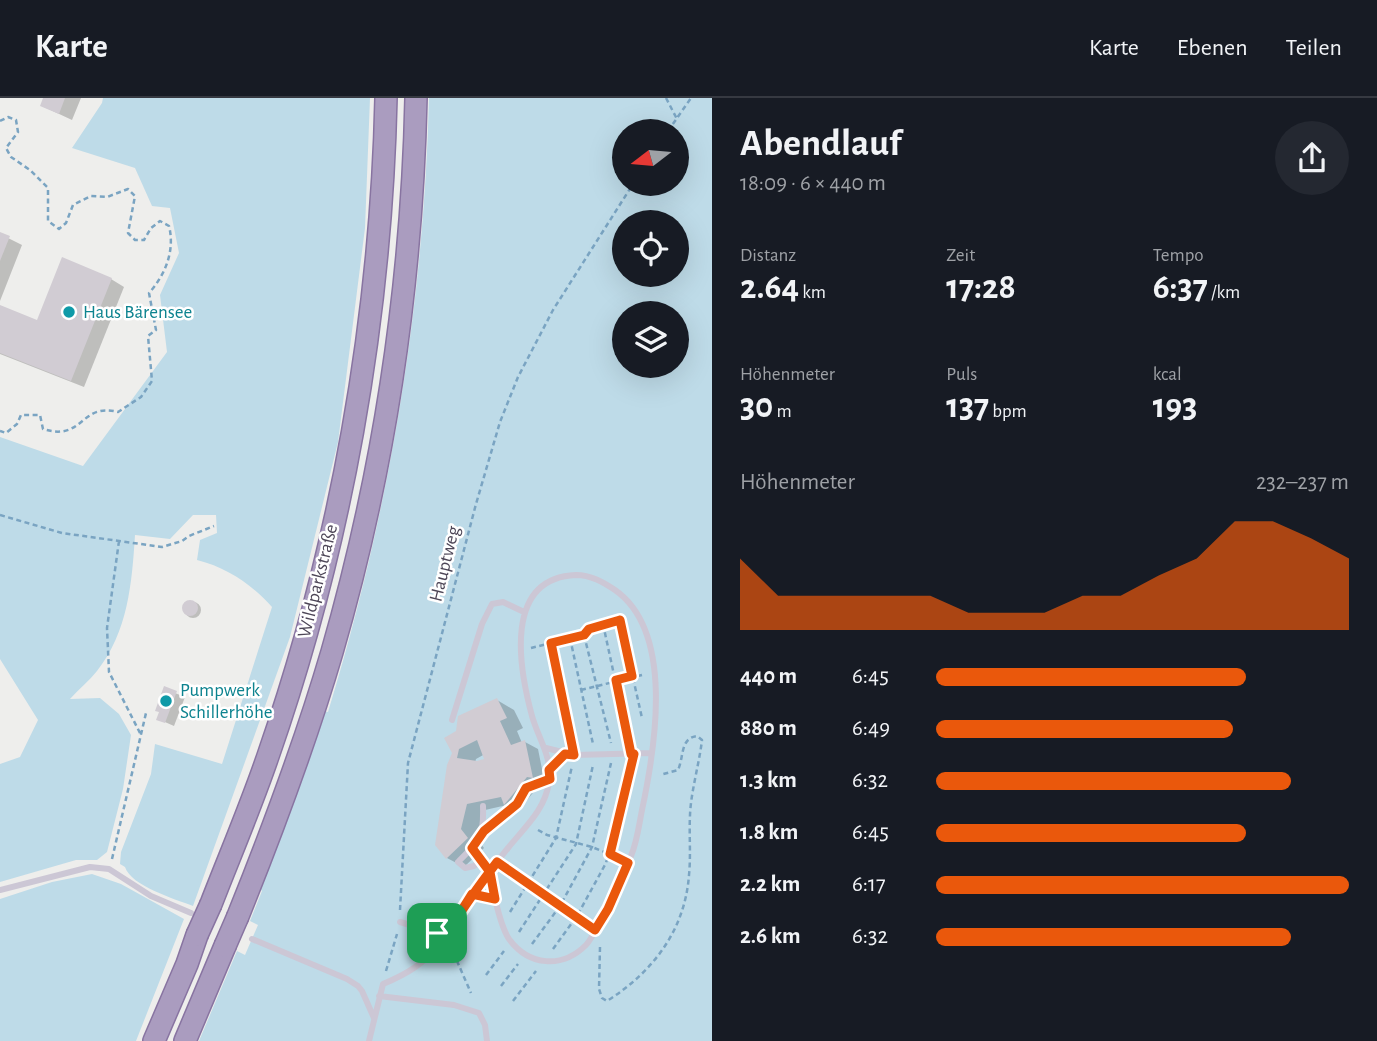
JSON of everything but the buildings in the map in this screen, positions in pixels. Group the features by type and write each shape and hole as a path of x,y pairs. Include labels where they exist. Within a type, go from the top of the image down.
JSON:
{"highway":[{"name":"Wildparkstraße","path":"154,1041 187,964 197,934 201,908 268,756 304,641 331,537 353,425 367,333 380,218 386,98"},
{"name":"Wildparkstraße","path":"185,1041 238,916 296,765 345,605 377,463 396,351 409,236 416,98"}],"lane":[{"path":"452,926 472,894 490,872 497,862 529,825 544,802 550,779 545,748 533,720 524,684 521,650 524,612 538,588 555,578 579,575 601,580 622,595 637,615 650,647 656,727 632,854 608,909 587,944 567,960 543,962 526,954 512,942 502,923 490,872 472,848"},
{"path":"452,720 482,624 492,604 503,602 524,612"},
{"path":"545,748 574,755 652,753"},
{"path":"549,770 565,754"},
{"path":"481,860 474,866 465,868 458,862 484,831 517,804 526,788 550,779"},
{"path":"483,806 484,831"},
{"path":"0,890 90,867 109,869 151,896 201,908"},
{"path":"472,894 495,899"},
{"path":"400,922 437,933 444,941"},
{"path":"369,1041 383,984 405,975 431,956 444,941 454,937 455,931 452,926 444,924 439,927 437,933"},
{"path":"252,939 358,986 374,1018"},
{"path":"379,996 454,1004 479,1013 485,1025 487,1041"}],"path":[{"path":"666,98 677,119 691,98"},
{"path":"0,121 8,117 16,120 18,132 6,148 10,158 30,170 48,188 48,221 59,229 66,223 73,205 91,197 107,197 128,189 135,196 128,233 135,240 144,240 151,228 160,221 169,226 172,240 169,259 157,284 149,293 156,330 148,335 152,381 141,397 118,412 104,409 92,413 70,431 56,433 43,429 40,415 31,414 21,415 17,424 6,433 0,431"},
{"name":"Hauptweg","path":"383,984 400,922 408,763 500,422 553,310 625,196"},
{"path":"0,515 62,533 162,547 214,526"},
{"path":"120,541 107,628 109,672 141,735"},
{"path":"521,650 584,635 589,629 637,615"},
{"path":"620,620 642,718"},
{"path":"513,1001 577,916 610,854 632,754 603,624"},
{"path":"500,986 559,906 592,847 613,754 584,635"},
{"path":"486,975 512,942 576,844 595,755 570,638"},
{"path":"502,923 556,838 574,755 551,643"},
{"path":"581,690 654,673"},
{"path":"109,869 146,713"},
{"path":"497,862 543,896 577,916 594,933 600,948 599,989 602,998 607,1001 628,988 664,949 681,915 690,873 690,812 702,740 691,736 686,741 678,770 670,774 649,775"},
{"path":"529,825 556,838 592,847 628,863"},
{"path":"444,941 471,993"}],"shaded area":[{"path":"103,98 370,98 365,228 338,442 290,637 193,906 144,886 120,864 121,852 151,774 155,744 222,764 272,607 238,578 219,567 197,560 200,540 217,533 216,515 193,515 170,539 135,535 127,606 116,640 97,671 70,699 100,698 119,714 131,735 123,789 107,852 97,860 76,860 0,882 0,764 20,757 38,720 0,659 0,437 83,466 167,352 160,295 179,253 170,208 152,206 135,168 72,148"},
{"path":"429,98 712,98 712,1041 199,1041 237,951 245,955 258,925 250,921 262,891 260,889 324,711 328,712 350,637 369,561 400,408 420,254"},
{"path":"92,874 121,884 184,919 136,1041 0,1041 0,899 52,882"}],"place":[{"name":"Haus Bärensee","path":"69,312"},
{"name":"Pumpwerk Schillerhöhe","path":"166,701"}],"route":[{"path":"437,933 439,927 444,924 452,926 472,894 490,872 497,862 595,930 608,909 628,863 610,854 634,754 631,754 616,680 632,676 620,620 589,629 584,635 551,643 574,755 565,754 549,770 550,779 526,788 517,804 484,831 472,848 490,872 495,899 472,894 456,920 452,926 454,937 447,942 441,941 437,933"}]}
